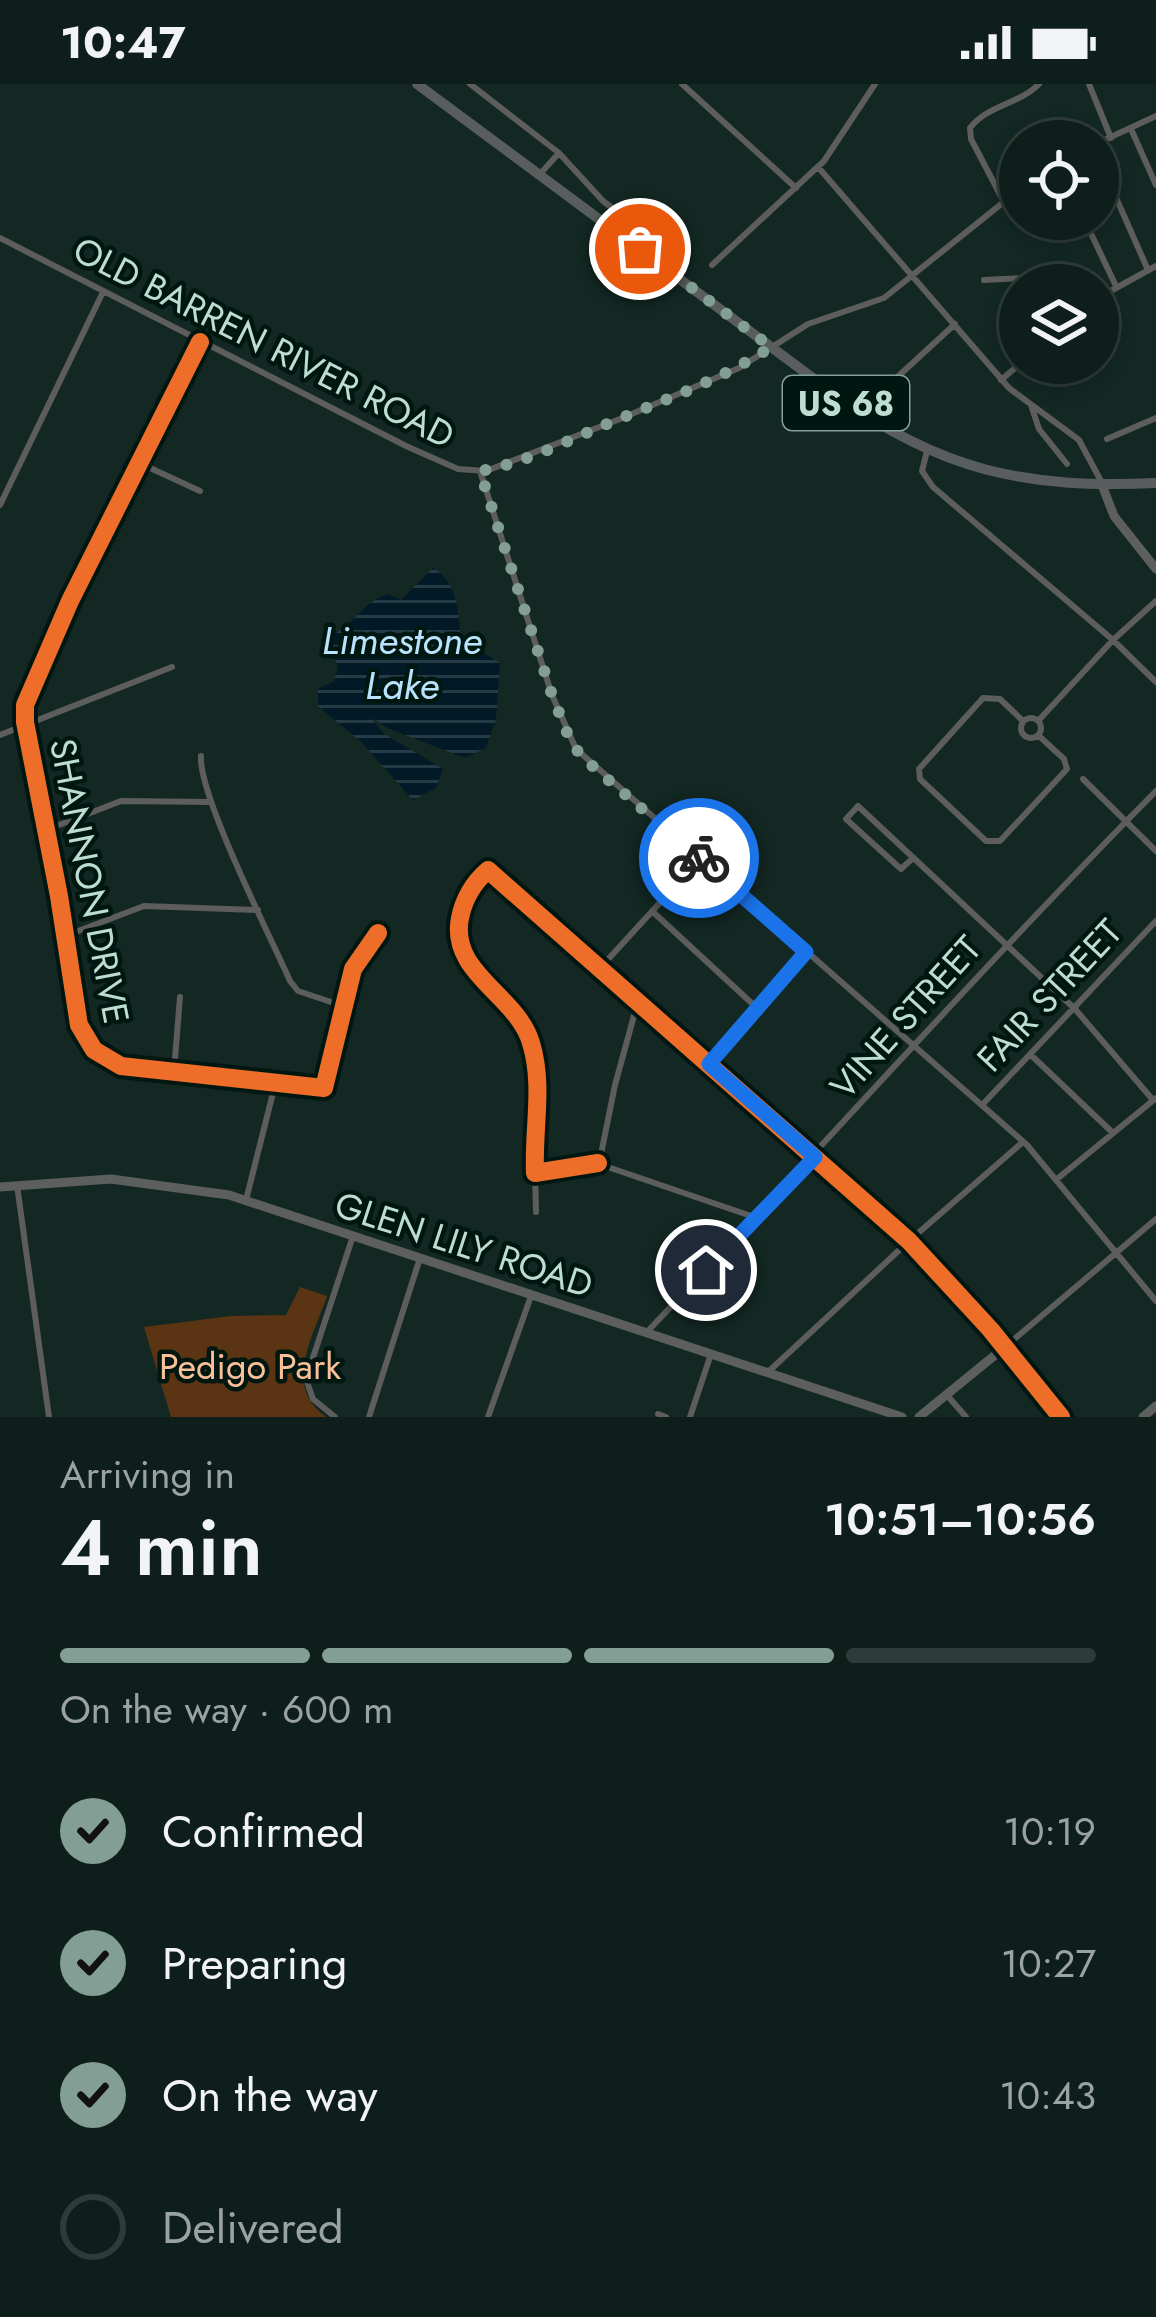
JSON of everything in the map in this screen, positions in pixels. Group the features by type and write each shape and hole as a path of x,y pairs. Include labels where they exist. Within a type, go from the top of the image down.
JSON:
{"main road":[{"name":"US 68","path":"417,84 874,422 927,451 1012,479 1156,483"}],"street":[{"path":"470,84 559,153 603,201 649,236"},
{"path":"682,84 796,188"},
{"path":"712,265 818,167 875,84"},
{"path":"999,192 971,139 970,128 977,119 1039,84"},
{"path":"1089,84 1104,120"},
{"path":"1119,134 1156,116"},
{"path":"1131,129 1156,185"},
{"path":"541,174 559,153"},
{"path":"818,167 999,378"},
{"path":"1119,200 1152,268 1119,284"},
{"name":"OLD BARREN RIVER ROAD","path":"0,238 444,464 480,471 513,463 739,368 808,324 875,303 999,206"},
{"path":"984,280 999,279"},
{"path":"0,505 103,292"},
{"path":"880,393 955,324"},
{"name":"SHANNON DRIVE","path":"204,344 28,696 26,727 76,1015 90,1047 121,1066 324,1088 343,1006"},
{"path":"1006,384 1079,440 1115,518 1156,569"},
{"path":"1031,405 1039,429 1067,464"},
{"path":"1108,439 1156,418"},
{"path":"927,451 922,471 928,482 1156,682"},
{"path":"143,464 200,491"},
{"path":"480,471 552,695 582,757 1023,1142 1156,1300"},
{"path":"1038,735 1038,721 1156,601"},
{"path":"0,735 172,667"},
{"path":"983,698 1000,699 1023,721 1024,736 1038,735 1064,759 1067,770 1000,841 986,842 920,778 919,769 983,698"},
{"path":"1023,721 1038,721"},
{"path":"201,755 200,766 213,802 294,988 343,1006 356,962 378,933"},
{"path":"1083,779 1156,851"},
{"name":"VINE STREET","path":"646,1333 815,1157 1008,943 1156,791"},
{"path":"46,830 121,801 213,802"},
{"path":"912,859 901,869 846,819 858,806 1075,1009 1155,1099 1057,1179"},
{"path":"601,967 700,859"},
{"path":"536,1212 532,1130 538,1066 527,1028 466,960 458,930 463,904 476,880 488,870 909,1240 1061,1417"},
{"path":"64,936 144,906 258,910"},
{"path":"652,911 758,1009"},
{"name":"FAIR STREET","path":"982,1105 1156,921"},
{"path":"709,1064 806,952"},
{"path":"174,1071 180,997"},
{"path":"599,1164 638,1001"},
{"path":"1031,1055 1113,1133"},
{"path":"246,1200 276,1080"},
{"path":"767,1373 909,1240 1023,1142"},
{"path":"535,1173 599,1164 757,1218"},
{"name":"GLEN LILY ROAD","path":"0,1187 117,1180 195,1188 246,1200 902,1417"},
{"path":"17,1185 50,1417"},
{"path":"919,1417 1156,1219"},
{"path":"334,1417 311,1396 307,1379 353,1236"},
{"path":"369,1417 420,1258"},
{"path":"488,1417 531,1294"},
{"path":"690,1417 711,1354"},
{"path":"946,1394 966,1417"},
{"path":"1142,1417 1156,1406"}],"green space":[{"name":"Pedigo Park","path":"300,1287 327,1296 303,1376 313,1405 326,1417 171,1417 144,1327 231,1316 286,1315"}],"water":[{"name":"Limestone Lake","path":"433,568 453,593 463,647 500,663 496,719 486,748 465,758 387,728 371,717 383,733 443,769 436,788 413,800 361,742 318,706 318,689 334,681 338,666 330,651 333,635 379,598 388,594 401,600"}],"cycle path":[{"path":"200,342 70,601 25,705 79,1025 94,1050 121,1066 324,1088 353,969 378,933"},
{"path":"598,1163 535,1173 537,1091 531,1043 512,1011 474,969 459,937 467,897 488,870 909,1241 990,1329 1061,1417"}],"way so far":[{"path":"640,249 771,347 739,368 513,463 480,471 570,740 582,757 699,858"}],"route":[{"path":"699,858 806,952 709,1064 815,1157 706,1270"}]}
